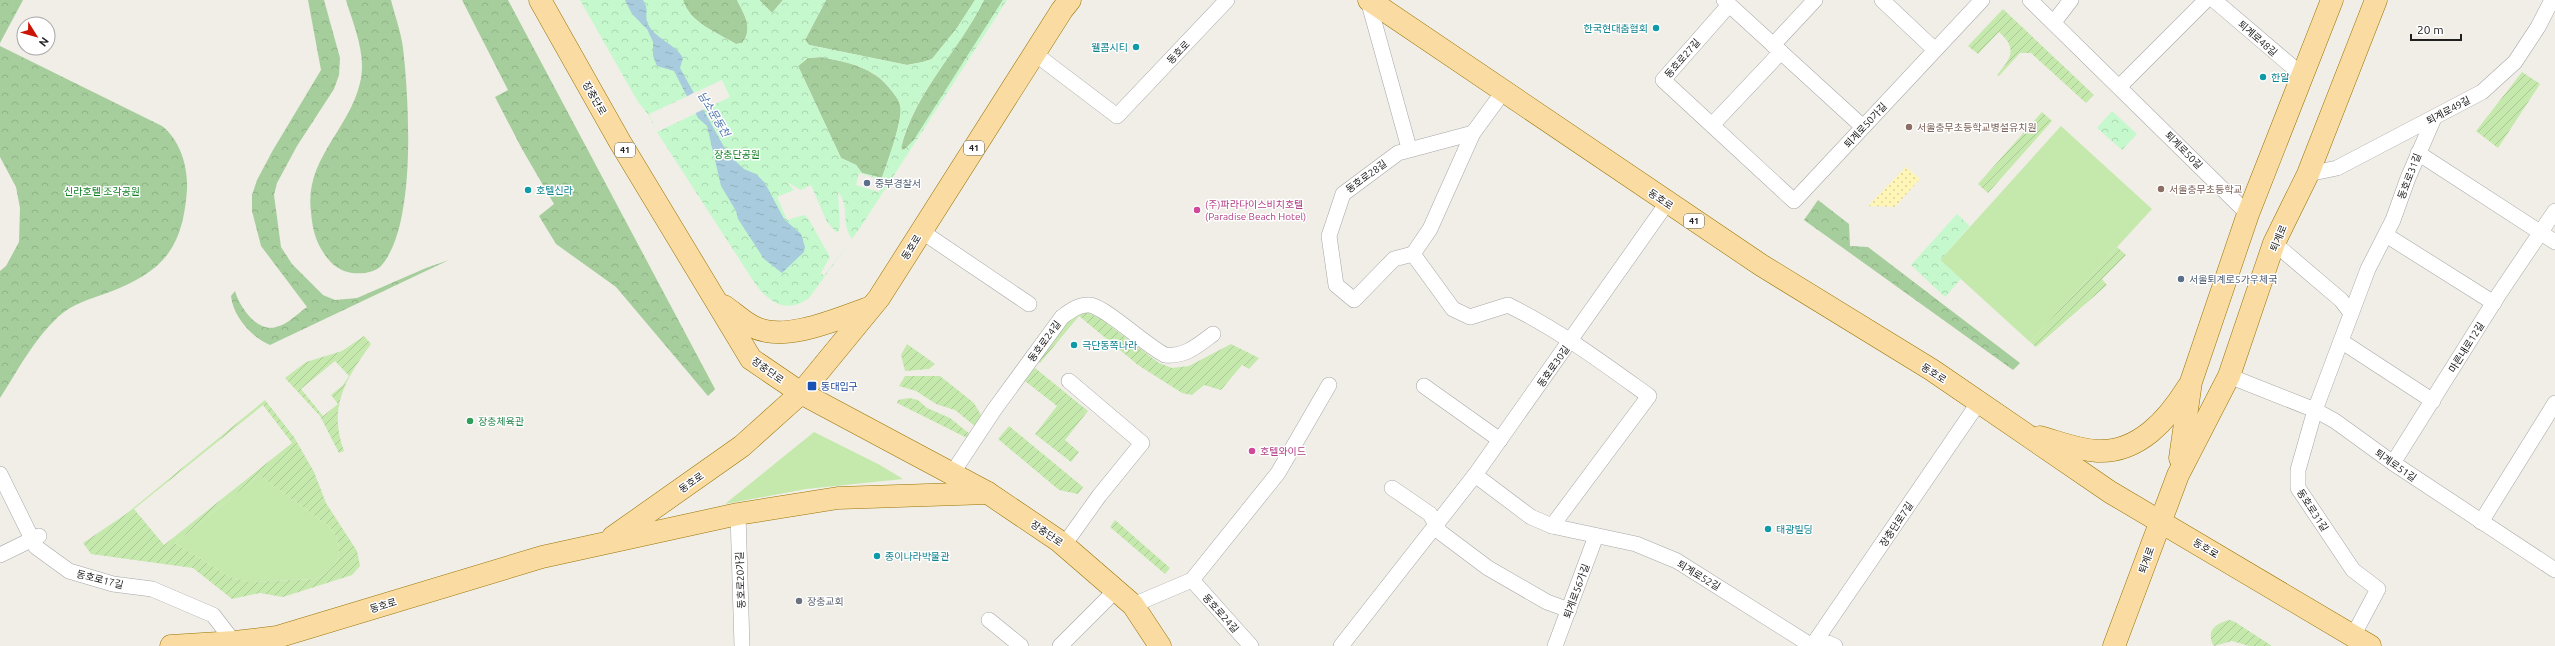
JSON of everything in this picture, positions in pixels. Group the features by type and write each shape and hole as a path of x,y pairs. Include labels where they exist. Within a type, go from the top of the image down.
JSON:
{"main road":[{"name":"장충단로","path":"540,0 620,142 751,359 801,393 953,472 988,493 1064,545 1133,605 1160,646"},
{"name":"동호로","path":"171,646 236,644 277,636 542,558 605,542 742,446 801,393 875,302 1034,53 1070,0"},
{"name":"동호로","path":"1369,0 1667,203 1761,265 1979,402 2110,492 2329,624 2362,641"},
{"name":"퇴계로","path":"2178,475 2191,382 2248,214 2332,0"},
{"name":"퇴계로","path":"2114,646 2178,475 2229,376 2274,243 2308,174 2376,0"},
{"path":"714,298 752,327 772,333 810,328 875,302"},
{"path":"2025,434 2090,450 2110,450 2128,444 2158,428 2191,382"},
{"path":"605,542 738,514 838,498 988,493"}],"street":[{"name":"동호로","path":"1034,53 1117,116 1228,0"},
{"path":"1369,0 1409,148 1473,133"},
{"path":"1712,125 1777,49 1814,0"},
{"path":"1882,0 1935,50"},
{"name":"퇴계로50가길","path":"1794,201 1982,0"},
{"name":"퇴계로50길","path":"2030,0 2120,86 2248,214"},
{"path":"2054,22 2071,0"},
{"path":"2120,86 2206,0"},
{"name":"퇴계로48길","path":"2214,0 2302,75"},
{"name":"퇴계로49길","path":"2308,174 2337,168 2482,92 2515,62 2538,27 2552,0"},
{"name":"동호로27길","path":"1794,201 1663,80 1727,2 1863,127"},
{"path":"1503,92 1473,133 1430,229 1413,254 1453,308 1470,317 1508,306 1536,319 1571,340 1649,396 1552,526"},
{"name":"동호로31길","path":"2362,641 2378,589 2353,570 2298,488 2298,470 2315,410 2340,341 2368,269 2386,235 2418,152 2434,118"},
{"name":"동호로28길","path":"1409,148 1398,153 1343,194 1329,236 1336,285 1354,300 1394,259 1413,254"},
{"path":"2418,152 2555,242"},
{"name":"동호로30길","path":"1341,646 1475,475 1667,203"},
{"name":"마른내로12길","path":"2393,463 2494,303 2542,234 2555,211"},
{"path":"921,231 1029,304"},
{"path":"2386,235 2494,303"},
{"path":"2274,243 2341,300 2351,313"},
{"name":"동호로24길","path":"953,472 994,410 1062,317 1072,309 1082,306 1098,308 1165,355 1176,356 1189,352 1213,334"},
{"path":"2340,341 2433,401"},
{"name":"퇴계로51길","path":"2229,376 2315,410 2335,421 2393,463 2555,570"},
{"path":"1064,545 1099,496 1142,443 1069,381"},
{"path":"1133,605 1192,580 1278,473 1329,385"},
{"path":"1424,386 1500,440"},
{"name":"장충단로7길","path":"1812,646 1979,402"},
{"path":"2481,522 2555,403"},
{"name":"동호로17길","path":"0,474 35,537 36,547 69,571 113,584 152,589 213,615 236,644"},
{"name":"퇴계로52길","path":"1475,475 1532,517 1552,526 1636,544 1677,562 1812,646"},
{"path":"1392,488 1430,514 1436,526 1446,537 1515,585 1547,602 1569,610"},
{"name":"동호로20가길","path":"738,514 742,646"},
{"name":"퇴계로56가길","path":"1555,646 1596,536"},
{"path":"0,555 35,537"},
{"name":"동호로24길","path":"1192,580 1251,646"},
{"path":"1060,646 1116,590"},
{"path":"989,620 1021,646"},
{"path":"1812,646 1828,643 1835,646"}],"green space":[{"path":"0,0 23,0 0,43"},
{"path":"308,0 324,0 340,58 339,75 334,89 297,146 277,183 274,195 281,247 292,264 323,295 335,300 357,298 426,268 449,260 270,345 256,337 244,325 235,311 231,296 235,291 240,304 250,317 262,326 269,328 284,324 307,307 261,246 252,211 252,195 257,180 273,150 321,70"},
{"path":"346,0 391,0 402,42 407,98 408,161 400,222 393,247 381,266 371,272 359,273 352,273 342,270 333,264 326,256 316,239 311,212 311,193 314,177 329,146 347,116 360,83 362,73 359,41"},
{"path":"462,0 508,0 715,389 708,396 616,287 556,244 539,216 554,204 522,149 495,97 508,90"},
{"name":"장충단공원","path":"580,0 683,0 691,15 698,21 712,31 736,44 742,43 746,38 748,27 745,16 737,0 759,0 772,13 783,0 826,0 805,40 809,45 907,65 932,59 957,28 975,0 984,0 974,19 938,72 917,107 908,126 901,147 904,150 914,140 1003,0 1007,0 852,239 848,233 844,204 838,192 840,228 837,233 827,222 811,185 801,190 787,182 794,190 777,197 787,220 804,215 808,218 830,257 821,273 824,276 852,240 809,298 801,303 786,306 780,304 767,297 756,285 657,132 648,114 638,102","holes":["821,57 860,67 877,76 897,97 900,106 899,121 894,142 882,178 862,173 856,165 841,158 798,66 808,58","722,80 730,97 657,132 649,114","859,173 883,180 879,192 856,185"]},
{"path":"683,0 737,0 747,22 748,27 746,38 742,43 736,44 712,31 691,15"},
{"path":"759,0 783,0 772,13"},
{"path":"826,0 975,0 957,28 932,59 907,65 809,45 805,40"},
{"path":"984,0 1003,0 914,140 904,150 901,148 908,127 927,89 974,19"},
{"path":"2003,9 2094,95 2086,103 2031,53 2020,53 1999,76 1997,75 2006,64 2010,54 2009,44 1999,32 1978,54 1968,46"},
{"name":"신라호텔 조각공원","path":"0,46 16,54 16,56 20,56 162,126 174,139 182,154 186,171 187,189 185,210 181,228 175,243 166,256 156,267 143,276 126,285 75,305 63,312 41,335 0,398 0,271 6,266 19,242 20,208 16,187 0,157"},
{"path":"821,57 841,61 859,67 877,76 884,82 899,102 901,106 900,121 882,178 862,173 856,165 841,158 798,66 808,58"},
{"path":"2522,72 2540,84 2498,148 2476,131"},
{"path":"2112,111 2137,134 2122,150 2097,128"},
{"path":"2042,112 2052,121 1988,193 1978,184"},
{"path":"2061,126 2152,209 2030,342 1940,260"},
{"path":"1818,200 1849,224 1850,246 1868,247 2020,363 2013,370 1804,220"},
{"path":"1957,214 1970,226 1940,260 1961,279 1945,297 1911,265"},
{"path":"2117,247 2126,255 2102,279 2107,285 2036,347 2030,342"},
{"path":"1087,312 1101,319 1159,363 1172,368 1189,366 1231,344 1259,358 1249,369 1242,365 1221,390 1204,385 1192,395 1182,393 1138,365 1079,316 1040,363 1036,359 1074,314"},
{"path":"364,336 371,344 347,382 342,394 338,421 344,451 339,453 320,416 285,378 306,362 342,351","holes":["335,361 349,376 343,385 331,395 338,404 323,416 301,389"]},
{"path":"907,344 935,364 929,369 905,371 901,355"},
{"path":"1035,368 1088,411 1065,440 1079,452 1071,462 1035,434 1057,406 1025,381"},
{"path":"905,376 940,376 974,403 982,417 976,427 955,410 936,404 916,391 899,386"},
{"path":"909,398 918,400 927,408 950,418 971,435 968,438 965,437 897,403 898,400"},
{"path":"265,400 294,437 314,472 326,503 357,551 360,566 352,575 283,597 260,593 232,599 193,568 91,554 83,543 126,514","holes":["263,405 292,443 164,545 134,509","259,475 327,525 334,532 338,540 338,556 335,563 324,575 315,579 251,582 230,577 175,543"]},
{"path":"1009,426 1083,487 1078,494 1059,490 998,439"},
{"path":"814,432 880,465 903,479 806,489 725,504"},
{"path":"259,475 327,525 334,532 338,540 338,556 335,563 324,575 315,579 251,582 230,577 175,543"},
{"path":"1115,520 1170,568 1165,574 1110,527"},
{"path":"2230,620 2272,646 2249,646 2232,641 2214,646 2211,636 2213,628 2220,623"}],"sand":[{"path":"1906,167 1920,179 1895,207 1868,206"}],"water":[{"path":"625,0 643,0 646,8 646,19 650,28 659,37 675,48 683,58 680,68 728,154 744,169 756,174 765,183 784,219 801,234 805,247 804,252 782,273 764,259 738,219 736,211 721,186 707,126 698,118 674,71 657,66 653,56 653,42 647,29 632,14"}],"pier":[{"path":"695,92 704,109 694,114 686,97"}],"place":[{"name":"한국현대춤협회","path":"1656,28"},
{"name":"웰콤시티","path":"1136,47"},
{"name":"한알","path":"2263,77"},
{"name":"서울충무초등학교병설유치원","path":"1909,127"},
{"name":"중부경찰서","path":"867,183"},
{"name":"서울충무초등학교","path":"2161,189"},
{"name":"호텔신라","path":"528,190"},
{"name":"(주)파라다이스비치호텔 (Paradise Beach Hotel)","path":"1197,210"},
{"name":"서울퇴계로5가우체국","path":"2181,279"},
{"name":"극단동쪽나라","path":"1074,345"},
{"name":"동대입구","path":"812,386"},
{"name":"장충체육관","path":"470,421"},
{"name":"호텔와이드","path":"1252,451"},
{"name":"태광빌딩","path":"1768,529"},
{"name":"종이나라박물관","path":"877,556"},
{"name":"장충교회","path":"799,601"}],"water label":[{"name":"남소문동천","path":"714,114"}]}
